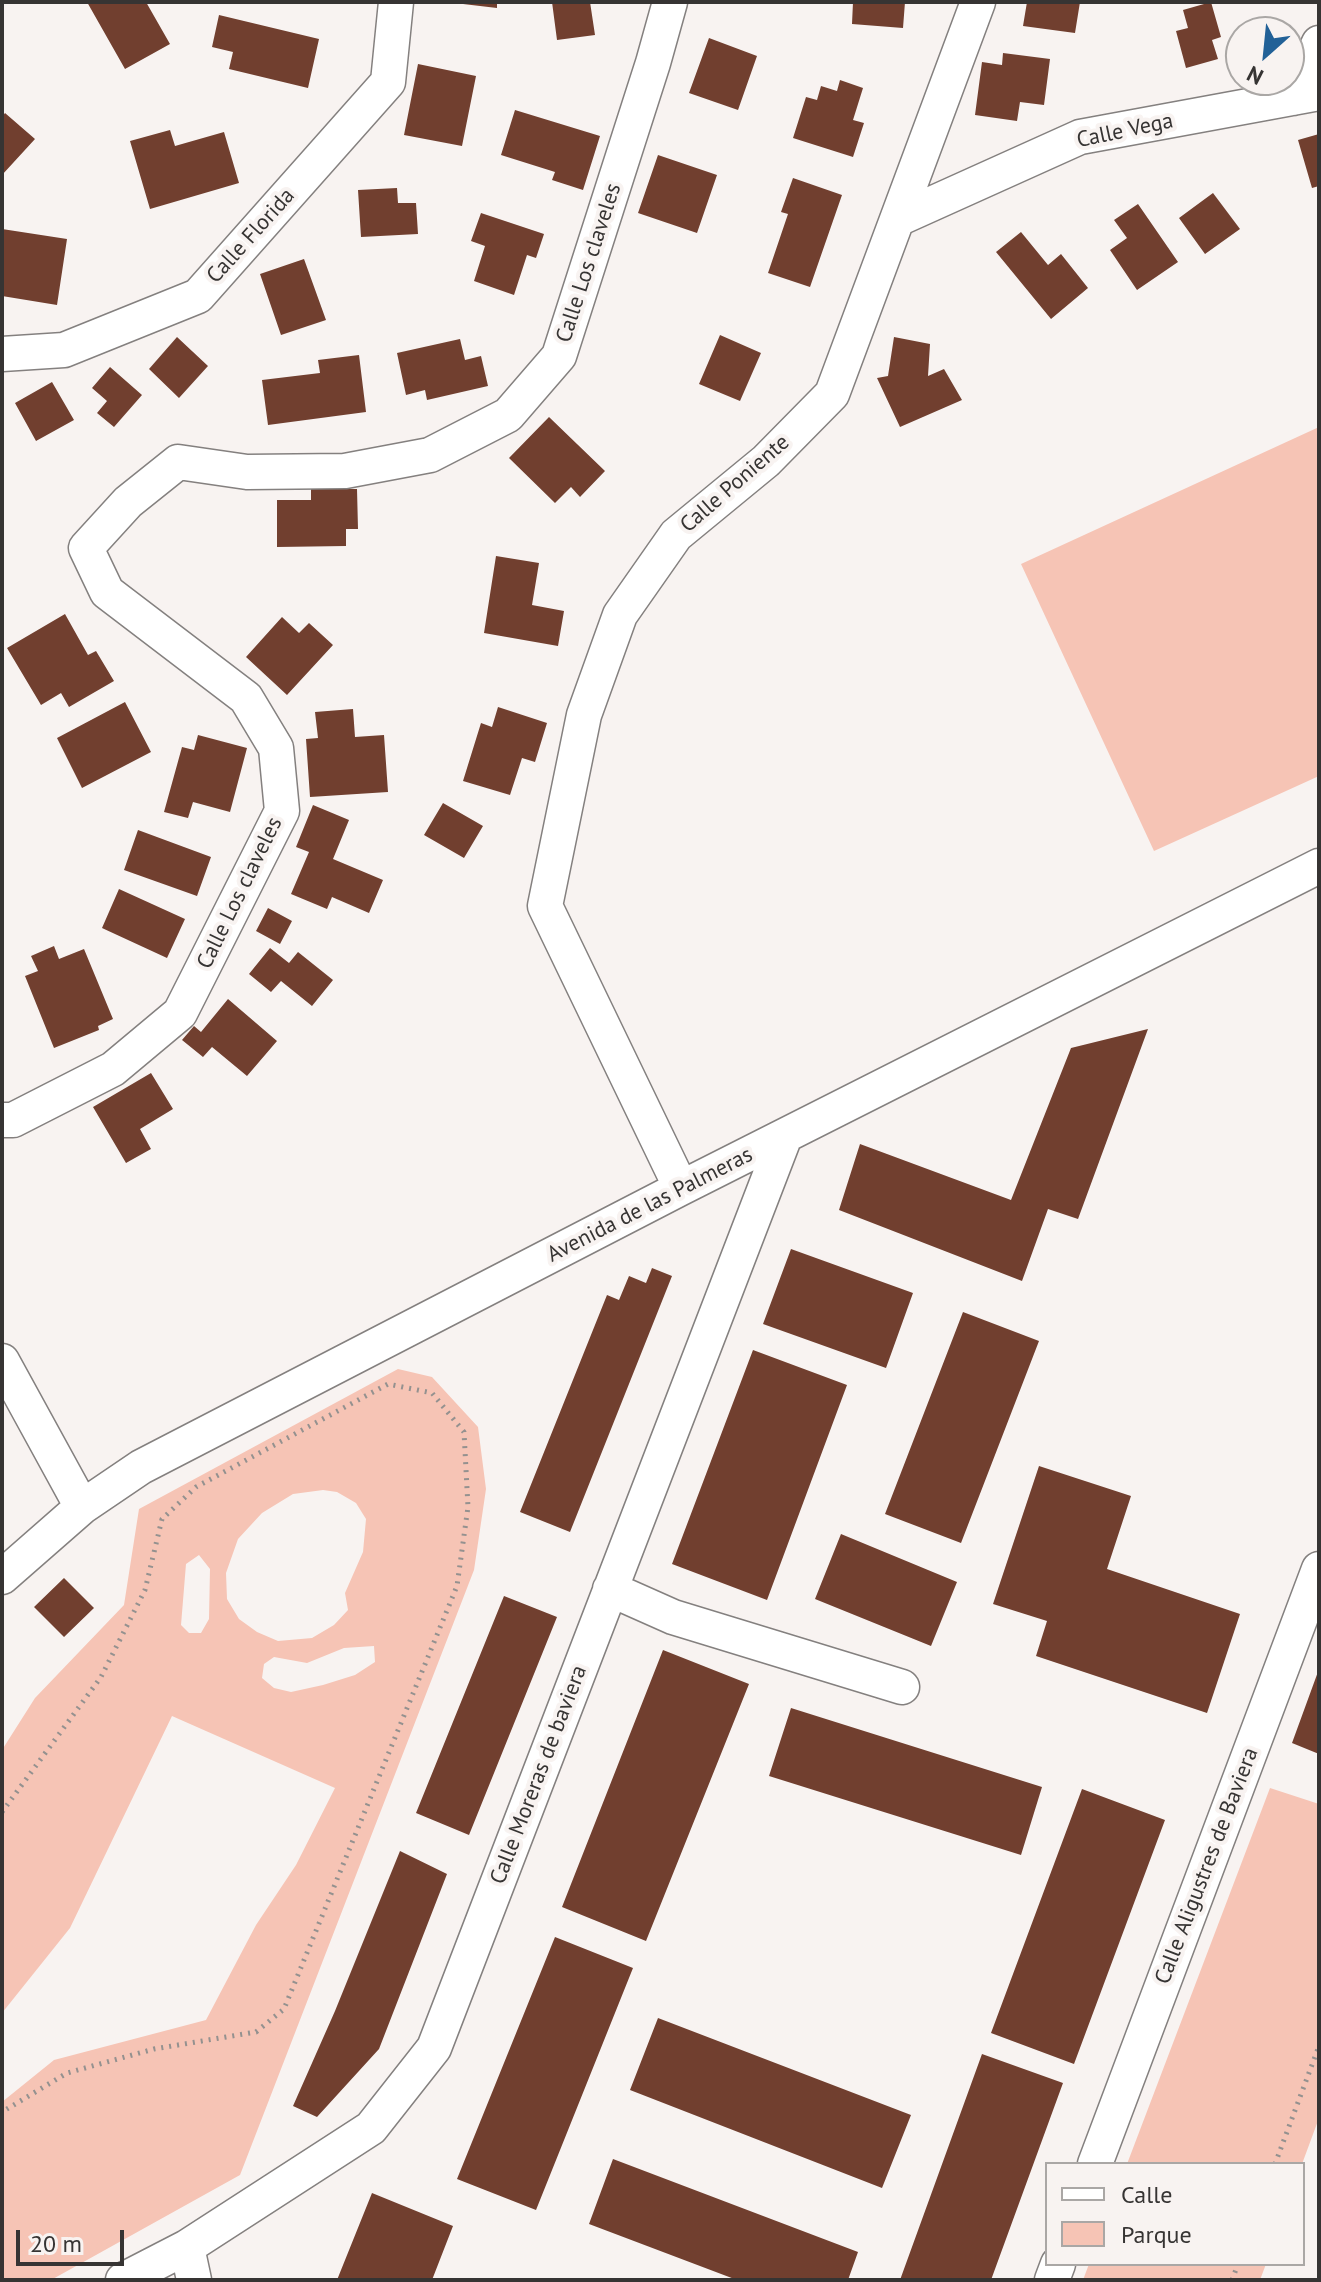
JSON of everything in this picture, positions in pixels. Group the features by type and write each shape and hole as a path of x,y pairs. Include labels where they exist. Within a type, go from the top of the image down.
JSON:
{"street":[{"name":"Calle Florida","path":"2,354 64,350 198,296 388,82 396,2"},
{"name":"Calle Los claveles","path":"2,1120 13,1120 113,1069 180,1013 282,811 276,748 246,698 107,592 86,548 128,502 178,462 247,472 345,471 430,455 508,415 559,356 649,78 670,2"},
{"name":"Calle Poniente","path":"681,1188 545,906 584,715 620,615 676,535 766,461 832,394 978,2"},
{"path":"1306,95 1319,43"},
{"name":"Calle Vega","path":"898,219 1080,137 1306,95"},
{"name":"Avenida de las Palmeras","path":"2,1577 82,1507 141,1467 681,1188 1319,866"},
{"name":"Calle Moreras de baviera","path":"123,2280 187,2247 371,2128 434,2048 785,1136"},
{"path":"2,1361 82,1507"},
{"name":"Calle Aligustres de Baviera","path":"1096,2162 1319,1569"},
{"path":"610,1589 673,1617 902,1687"},
{"path":"187,2247 194,2280"}],"path":[{"path":"2,1812 101,1677 145,1590 162,1519 196,1487 388,1384 432,1393 464,1432 468,1507 457,1586 284,2009 256,2032 154,2049 67,2073 2,2112"},
{"path":"1276,2162 1319,2046"}],"green space":[{"path":"1319,427 1319,776 1154,851 1021,564"},
{"path":"398,1369 432,1377 478,1427 486,1489 474,1570 240,2175 51,2280 2,2280 2,2102 54,2060 206,2020 256,1925 296,1865 335,1788 172,1716 70,1928 2,2013 2,1750 35,1698 124,1605 139,1509","holes":["323,1490 337,1492 356,1503 366,1519 363,1552 345,1593 348,1610 334,1625 312,1638 278,1641 257,1632 239,1619 227,1599 226,1573 238,1539 262,1513 293,1494","199,1555 210,1569 209,1619 201,1633 189,1633 181,1625 186,1564","374,1646 375,1662 355,1675 291,1692 274,1688 262,1678 264,1664 274,1657 307,1663 344,1648"]},
{"path":"1270,1788 1319,1804 1319,2118 1303,2162 1128,2162"},
{"path":"1088,2266 1265,2266 1260,2280 1083,2280"}],"building":[{"path":"87,2 146,2 170,44 125,69"},
{"path":"497,2 497,8 463,4"},
{"path":"552,2 590,2 595,35 557,40"},
{"path":"853,2 905,2 903,28 852,24"},
{"path":"1027,2 1080,2 1075,33 1023,26"},
{"path":"1211,2 1221,37 1212,40 1218,59 1186,68 1176,31 1188,28 1183,10"},
{"path":"219,15 319,39 308,88 229,69 233,52 212,47"},
{"path":"709,38 757,56 738,110 689,93"},
{"path":"1003,53 1050,59 1044,105 1020,102 1017,121 975,115 982,62 1002,65"},
{"path":"418,64 476,76 462,146 404,135"},
{"path":"840,80 863,88 853,120 864,123 853,157 793,138 806,97 817,100 821,86 837,91"},
{"path":"515,110 600,136 583,190 552,180 555,172 501,155"},
{"path":"5,113 35,139 2,175 2,117"},
{"path":"170,130 175,146 224,132 239,183 150,209 130,141"},
{"path":"1319,134 1319,186 1312,188 1298,140"},
{"path":"658,155 717,175 697,233 638,213"},
{"path":"793,178 842,195 810,287 768,273 788,214 781,212"},
{"path":"397,188 398,203 416,203 418,234 361,237 358,190"},
{"path":"1213,193 1240,229 1205,254 1179,218"},
{"path":"1138,204 1178,262 1137,290 1110,250 1127,238 1114,220"},
{"path":"481,213 544,234 536,258 527,255 514,295 474,281 485,246 471,241"},
{"path":"2,229 67,239 57,305 2,296"},
{"path":"1021,232 1048,265 1061,254 1088,288 1051,319 996,252"},
{"path":"304,259 326,320 281,335 260,274"},
{"path":"720,335 761,353 740,401 699,384"},
{"path":"177,337 208,366 179,398 149,369"},
{"path":"894,337 930,344 928,376 944,369 962,400 900,427 877,378 888,376"},
{"path":"460,339 465,360 481,356 488,386 427,400 425,390 406,395 397,353"},
{"path":"359,355 366,412 268,425 262,380 320,373 318,360"},
{"path":"110,367 142,395 114,427 97,413 107,401 92,388"},
{"path":"52,382 74,420 36,441 15,403"},
{"path":"549,417 605,471 580,497 571,487 555,503 509,458"},
{"path":"311,489 357,489 358,529 346,529 346,546 277,547 277,500 311,500"},
{"path":"496,556 539,563 532,605 564,611 558,646 484,633"},
{"path":"65,614 88,655 96,651 114,681 69,707 61,693 41,705 7,648"},
{"path":"282,617 299,633 309,623 333,645 287,695 246,657"},
{"path":"125,702 151,752 82,788 57,738"},
{"path":"498,707 547,723 535,762 522,758 510,795 463,781 481,723 492,727"},
{"path":"353,709 355,737 384,735 388,792 310,797 306,739 318,738 315,712"},
{"path":"198,735 247,748 230,812 193,802 188,818 164,812 182,747 194,750"},
{"path":"443,803 483,826 464,858 424,835"},
{"path":"313,805 349,820 333,859 383,880 369,913 332,897 327,909 291,894 309,852 296,847"},
{"path":"138,830 211,857 197,896 124,870"},
{"path":"119,889 185,919 167,958 102,928"},
{"path":"268,908 292,921 280,944 256,931"},
{"path":"54,946 59,959 84,949 113,1019 98,1026 99,1030 54,1048 25,976 38,971 31,956"},
{"path":"270,948 289,963 298,952 333,980 312,1006 281,981 271,992 249,974"},
{"path":"228,999 277,1041 247,1076 212,1047 203,1057 182,1040 194,1026 201,1032"},
{"path":"1148,1029 1078,1219 1048,1209 1022,1281 839,1210 860,1144 1011,1200 1071,1048"},
{"path":"151,1073 173,1109 140,1129 151,1149 126,1163 93,1107"},
{"path":"791,1249 913,1293 886,1368 763,1324"},
{"path":"652,1268 672,1276 570,1532 520,1512 607,1295 619,1300 629,1276 646,1283"},
{"path":"963,1312 1039,1341 961,1543 885,1514"},
{"path":"753,1350 847,1385 767,1600 672,1564"},
{"path":"1039,1466 1131,1496 1107,1569 1240,1614 1207,1713 1036,1656 1047,1621 993,1604"},
{"path":"841,1534 957,1582 931,1646 815,1599"},
{"path":"64,1578 94,1608 64,1637 34,1607"},
{"path":"504,1596 557,1617 469,1835 416,1813"},
{"path":"663,1650 749,1684 646,1941 562,1907"},
{"path":"1319,1669 1319,1754 1292,1743"},
{"path":"791,1708 1042,1787 1021,1855 769,1776"},
{"path":"1082,1789 1165,1820 1074,2064 991,2033"},
{"path":"400,1851 447,1874 379,2049 317,2117 293,2106"},
{"path":"555,1937 633,1968 536,2210 457,2179"},
{"path":"658,2018 911,2115 882,2188 630,2090"},
{"path":"982,2054 1063,2083 991,2280 900,2280"},
{"path":"613,2159 858,2252 848,2280 737,2280 589,2224"},
{"path":"372,2193 453,2226 432,2280 337,2280"}]}
